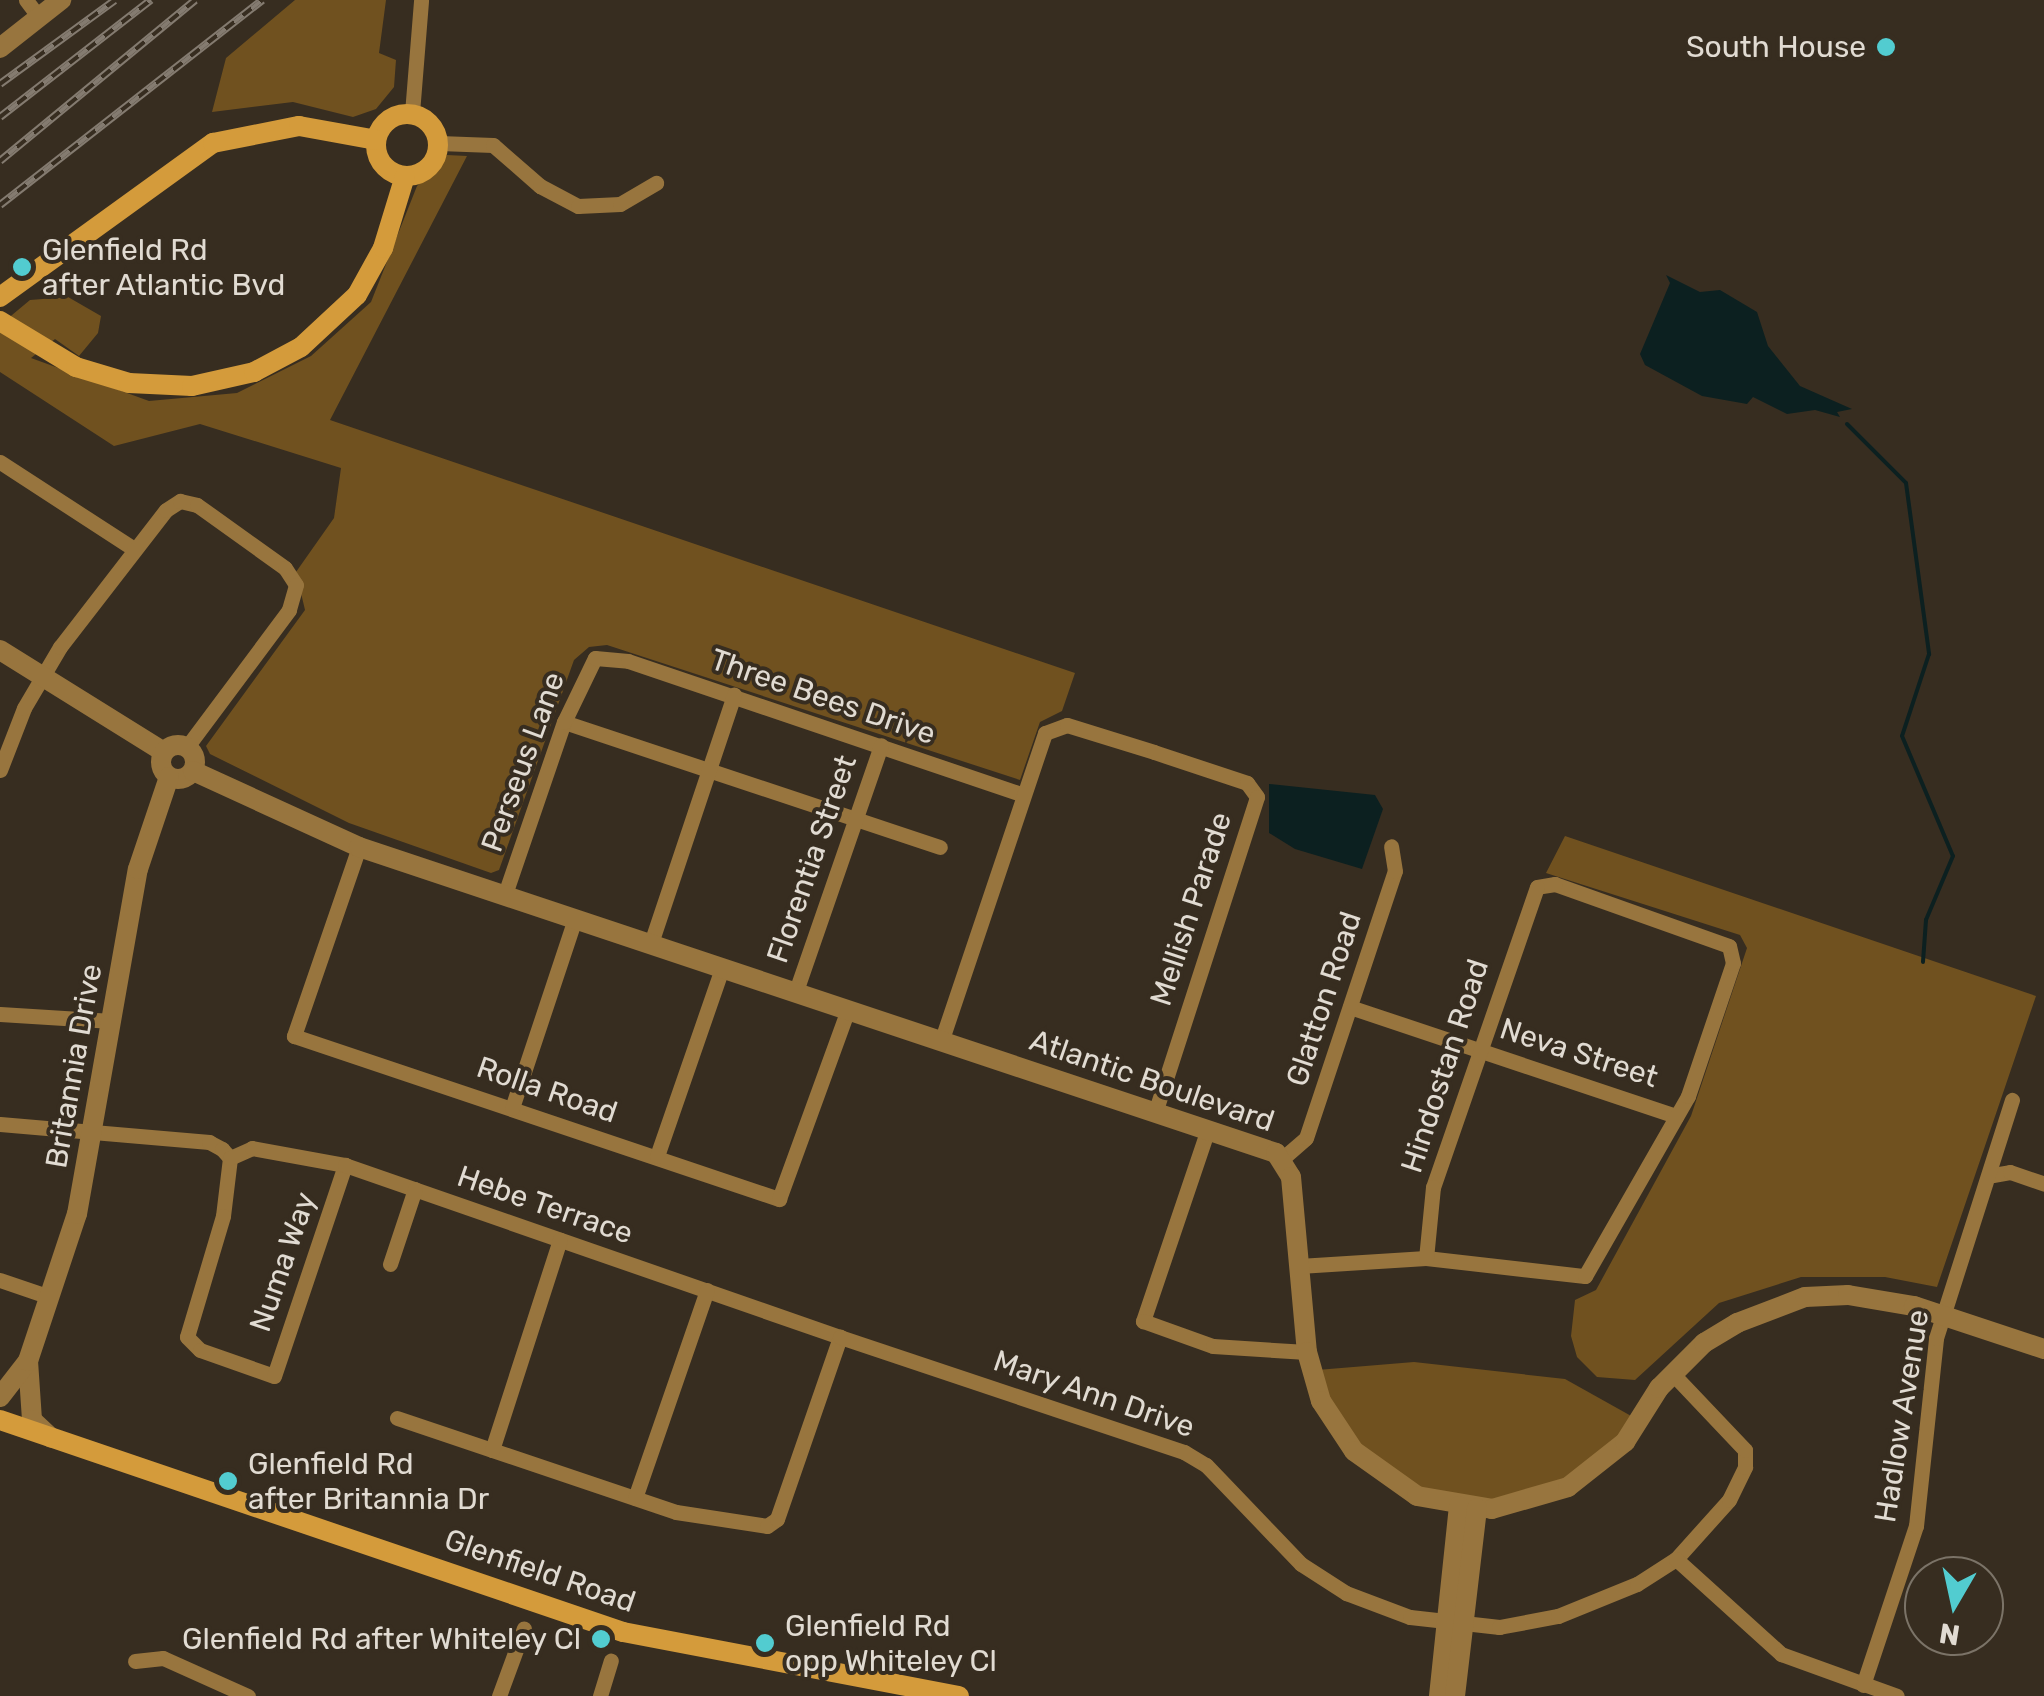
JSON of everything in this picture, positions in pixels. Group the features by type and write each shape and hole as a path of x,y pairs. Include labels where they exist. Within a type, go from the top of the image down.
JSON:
{"main road":[{"path":"412,114 432,126 438,142 431,166 406,176 382,164 376,140 388,120 412,114"},
{"path":"0,297 213,143 280,126 376,140"},
{"path":"0,321 51,354 101,377 160,387 224,381 280,360 324,329 357,294 384,248 406,176"},
{"name":"Glenfield Road","path":"0,1420 622,1632 958,1696"}],"street":[{"path":"26,0 39,18"},
{"path":"0,48 61,0"},
{"path":"412,114 421,0"},
{"path":"438,142 493,145 540,186 578,206 620,204 656,183"},
{"path":"0,462 134,548"},
{"path":"0,650 41,678 164,752 186,747 289,610 296,585 286,568 189,502 172,504 134,548 41,678 0,770"},
{"name":"Three Bees Drive","path":"604,658 734,695 1022,794"},
{"name":"Perseus Lane","path":"504,897 564,722 590,661 604,658"},
{"path":"650,944 734,695"},
{"path":"564,722 940,847"},
{"name":"Mellish Parade","path":"940,1042 1045,734 1067,724 1254,790 1155,1112"},
{"name":"Florentia Street","path":"796,992 881,745"},
{"path":"164,752 161,766 169,777 182,780 193,772 195,758 186,747"},
{"name":"Atlantic Boulevard","path":"193,772 359,847 1208,1129 1283,1158 1300,1266 1307,1352 1329,1418 1354,1451 1401,1489 1468,1507 1532,1501 1586,1476 1625,1442 1672,1373 1736,1323 1805,1298 1880,1299 2044,1349"},
{"name":"Britannia Drive","path":"0,1397 28,1362 50,1297 94,1132 138,869 169,777"},
{"name":"Glatton Road","path":"1283,1158 1306,1138 1395,871 1391,846"},
{"name":"Rolla Road","path":"359,847 294,1036 779,1199 848,1009"},
{"name":"Hindostan Road","path":"1426,1258 1433,1186 1531,894 1555,884 1730,946 1733,963 1676,1116"},
{"path":"512,1108 576,919"},
{"path":"657,1156 722,968"},
{"name":"Neva Street","path":"1350,1006 1676,1116"},
{"path":"0,1014 112,1021"},
{"name":"Hadlow Avenue","path":"1863,1685 1916,1526 1943,1316 1982,1186 1992,1175 2012,1100"},
{"path":"1300,1266 1426,1258 1586,1276 1676,1116"},
{"path":"0,1124 210,1142 230,1158"},
{"path":"1208,1129 1143,1321 1212,1346 1307,1352"},
{"name":"Hebe Terrace","path":"230,1158 252,1148 345,1165 840,1337"},
{"name":"Numa Way","path":"230,1158 223,1216 187,1337 200,1350 274,1376 345,1165"},
{"path":"1992,1175 2010,1172 2044,1184"},
{"path":"390,1264 415,1189"},
{"path":"492,1450 560,1240"},
{"path":"0,1280 50,1297"},
{"path":"635,1498 706,1290"},
{"path":"397,1418 635,1498 754,1527 776,1519 840,1337"},
{"name":"Mary Ann Drive","path":"840,1337 1184,1452 1206,1464 1316,1575 1364,1601 1455,1625 1517,1625 1580,1610 1676,1559 1729,1500 1747,1457 1736,1437 1672,1373"},
{"name":"Britannia Drive","path":"28,1362 32,1420 50,1438"},
{"path":"1455,1696 1455,1625 1468,1507"},
{"path":"1676,1559 1781,1654 1896,1696"},
{"path":"1438,1696 1455,1625"},
{"path":"499,1696 524,1628"},
{"path":"135,1661 163,1658 248,1696"},
{"path":"600,1696 611,1661"}],"shaded area":[{"path":"295,0 386,0 379,53 396,60 394,87 376,109 353,117 293,102 212,112 226,58"},
{"path":"447,155 467,156 330,420 1075,673 1062,711 1040,722 1020,780 607,645 589,647 574,660 499,870 491,873 349,823 210,754 206,746 305,610 296,572 334,518 341,468 200,424 114,446 0,372 0,325 30,300 68,297 101,316 98,333 79,356 55,339 31,358 149,401 237,393 311,356 371,302 417,186"},
{"path":"1565,836 2036,996 1937,1287 1885,1277 1801,1277 1719,1303 1635,1380 1597,1377 1577,1357 1571,1336 1575,1300 1596,1290 1691,1116 1747,948 1740,935 1546,873"},
{"path":"1414,1362 1565,1379 1633,1417 1614,1443 1546,1491 1493,1500 1422,1489 1346,1434 1317,1370"}],"water":[{"path":"1666,275 1700,292 1720,290 1757,312 1768,346 1800,386 1852,409 1837,412 1840,417 1815,410 1787,414 1753,397 1747,404 1702,396 1645,365 1640,354 1670,283"},
{"path":"1269,784 1375,795 1383,809 1362,869 1295,849 1269,833"}],"waterway":[{"path":"1847,424 1906,483 1929,654 1902,736 1953,856 1926,920 1923,962"}],"railway":[{"path":"0,84 115,0"},
{"path":"0,117 151,0"},
{"path":"0,161 195,0"},
{"path":"0,205 262,0"}],"place":[{"name":"South House","path":"1886,47"},
{"name":"Glenfield Rd after Atlantic Bvd","path":"22,267"},
{"name":"Glenfield Rd after Britannia Dr","path":"228,1481"},
{"name":"Glenfield Rd after Whiteley Cl","path":"601,1639"},
{"name":"Glenfield Rd opp Whiteley Cl","path":"765,1643"}]}
